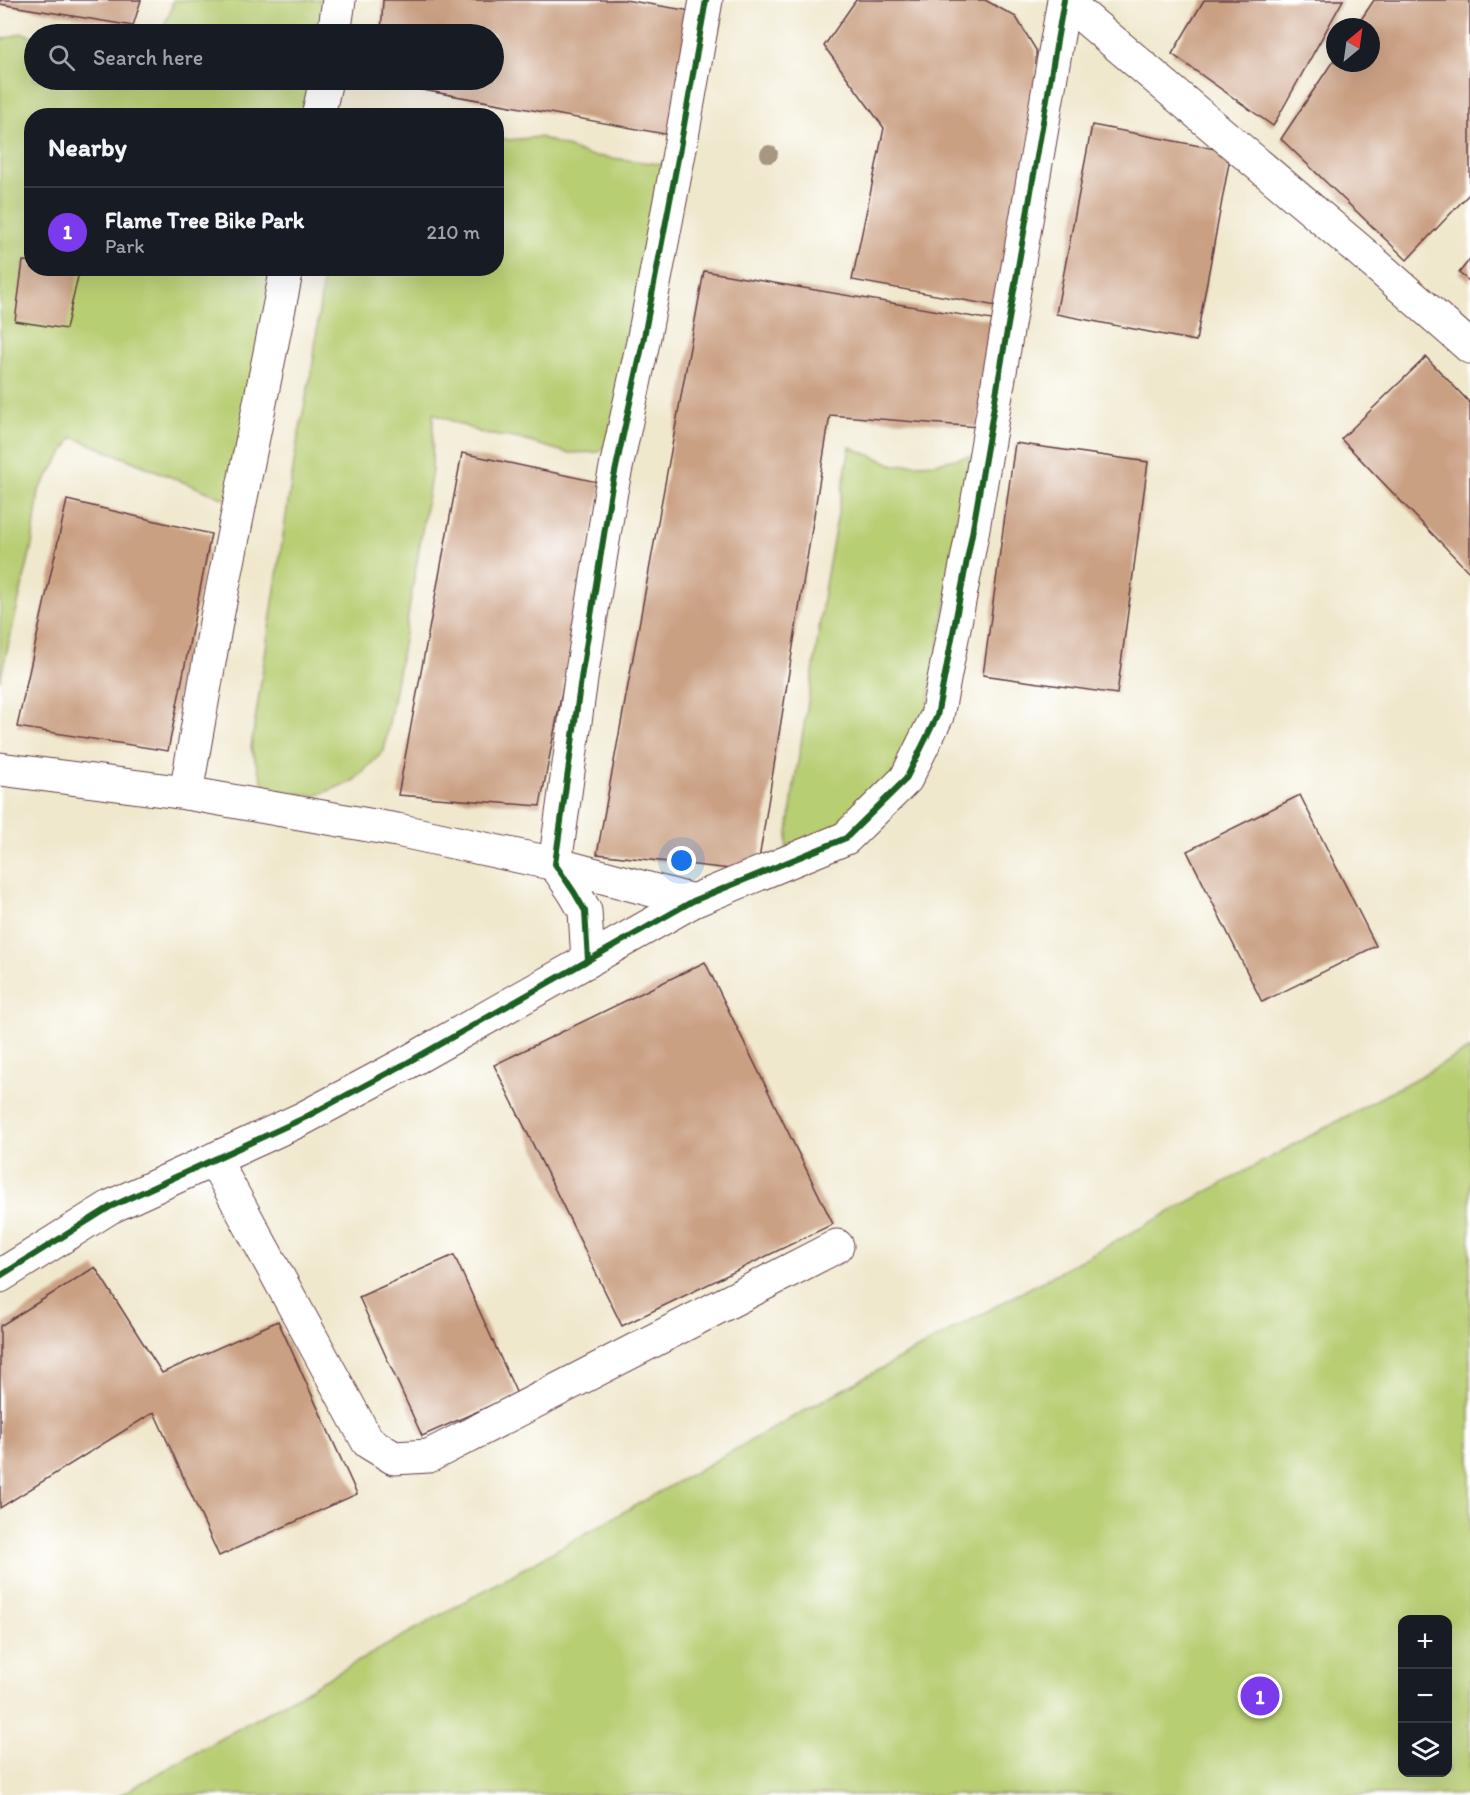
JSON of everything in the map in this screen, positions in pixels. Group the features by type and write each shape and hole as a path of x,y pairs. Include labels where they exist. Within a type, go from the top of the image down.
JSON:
{"street":[{"path":"335,24 339,0"},
{"path":"588,961 585,911 555,864 582,672 611,491 643,342 706,0"},
{"path":"1064,0 1470,347"},
{"path":"0,1276 110,1207 302,1119 693,901 846,838 906,779 937,716 974,523 1064,0"},
{"path":"320,108 324,90"},
{"path":"186,793 217,617 285,276"},
{"path":"0,769 186,793 397,830 555,864 693,901"},
{"path":"214,1159 368,1442 394,1458 429,1456 837,1245"}],"green space":[{"path":"173,0 331,0 327,24 165,24"},
{"path":"24,34 24,90 316,90 313,108 24,108 24,276 286,276 247,508 73,437 39,490 32,545 0,680 0,40"},
{"path":"540,137 588,155 682,167 620,431 599,452 568,453 516,438 484,434 433,413 432,470 384,751 353,781 315,796 265,789 251,748 297,443 313,364 323,276 504,276 504,139"},
{"path":"850,447 894,465 936,463 972,456 925,721 903,764 866,807 785,858 825,585"},
{"path":"1470,1049 1470,1795 120,1795 816,1404"}],"building":[{"path":"0,0 141,0 134,24 121,24 0,4"},
{"path":"383,0 625,0 697,12 670,135 423,90 504,90 504,24 382,24"},
{"path":"856,0 985,0 1016,17 1036,50 1037,101 996,306 852,280 884,128 824,46"},
{"path":"1204,0 1343,0 1333,18 1326,18 1326,31 1273,126 1172,54"},
{"path":"1374,0 1470,0 1470,193 1407,260 1281,139 1326,72 1380,72 1380,18 1362,18"},
{"path":"1092,125 1231,152 1196,341 1056,314"},
{"path":"1470,259 1470,282 1459,273"},
{"path":"23,261 24,276 78,276 66,329 15,321"},
{"path":"704,271 992,320 978,427 830,415 757,872 597,854"},
{"path":"1426,357 1470,403 1470,573 1341,439"},
{"path":"1015,443 1148,462 1117,694 983,675"},
{"path":"462,453 602,483 540,806 398,795"},
{"path":"67,500 211,534 168,751 17,727"},
{"path":"1300,795 1376,946 1262,1002 1187,851"},
{"path":"705,962 833,1224 622,1326 494,1065"},
{"path":"454,1255 517,1394 422,1436 359,1297"},
{"path":"95,1267 162,1373 278,1321 357,1494 219,1556 154,1412 0,1508 0,1326"}],"cycle path":[{"path":"588,961 585,911 555,864 582,672 611,491 643,342 706,0"},
{"path":"0,1276 110,1207 302,1119 403,1065 693,901 846,838 906,779 937,716 972,534 1064,0"}],"place":[{"name":"Flame Tree Bike Park","path":"1260,1696"}]}
